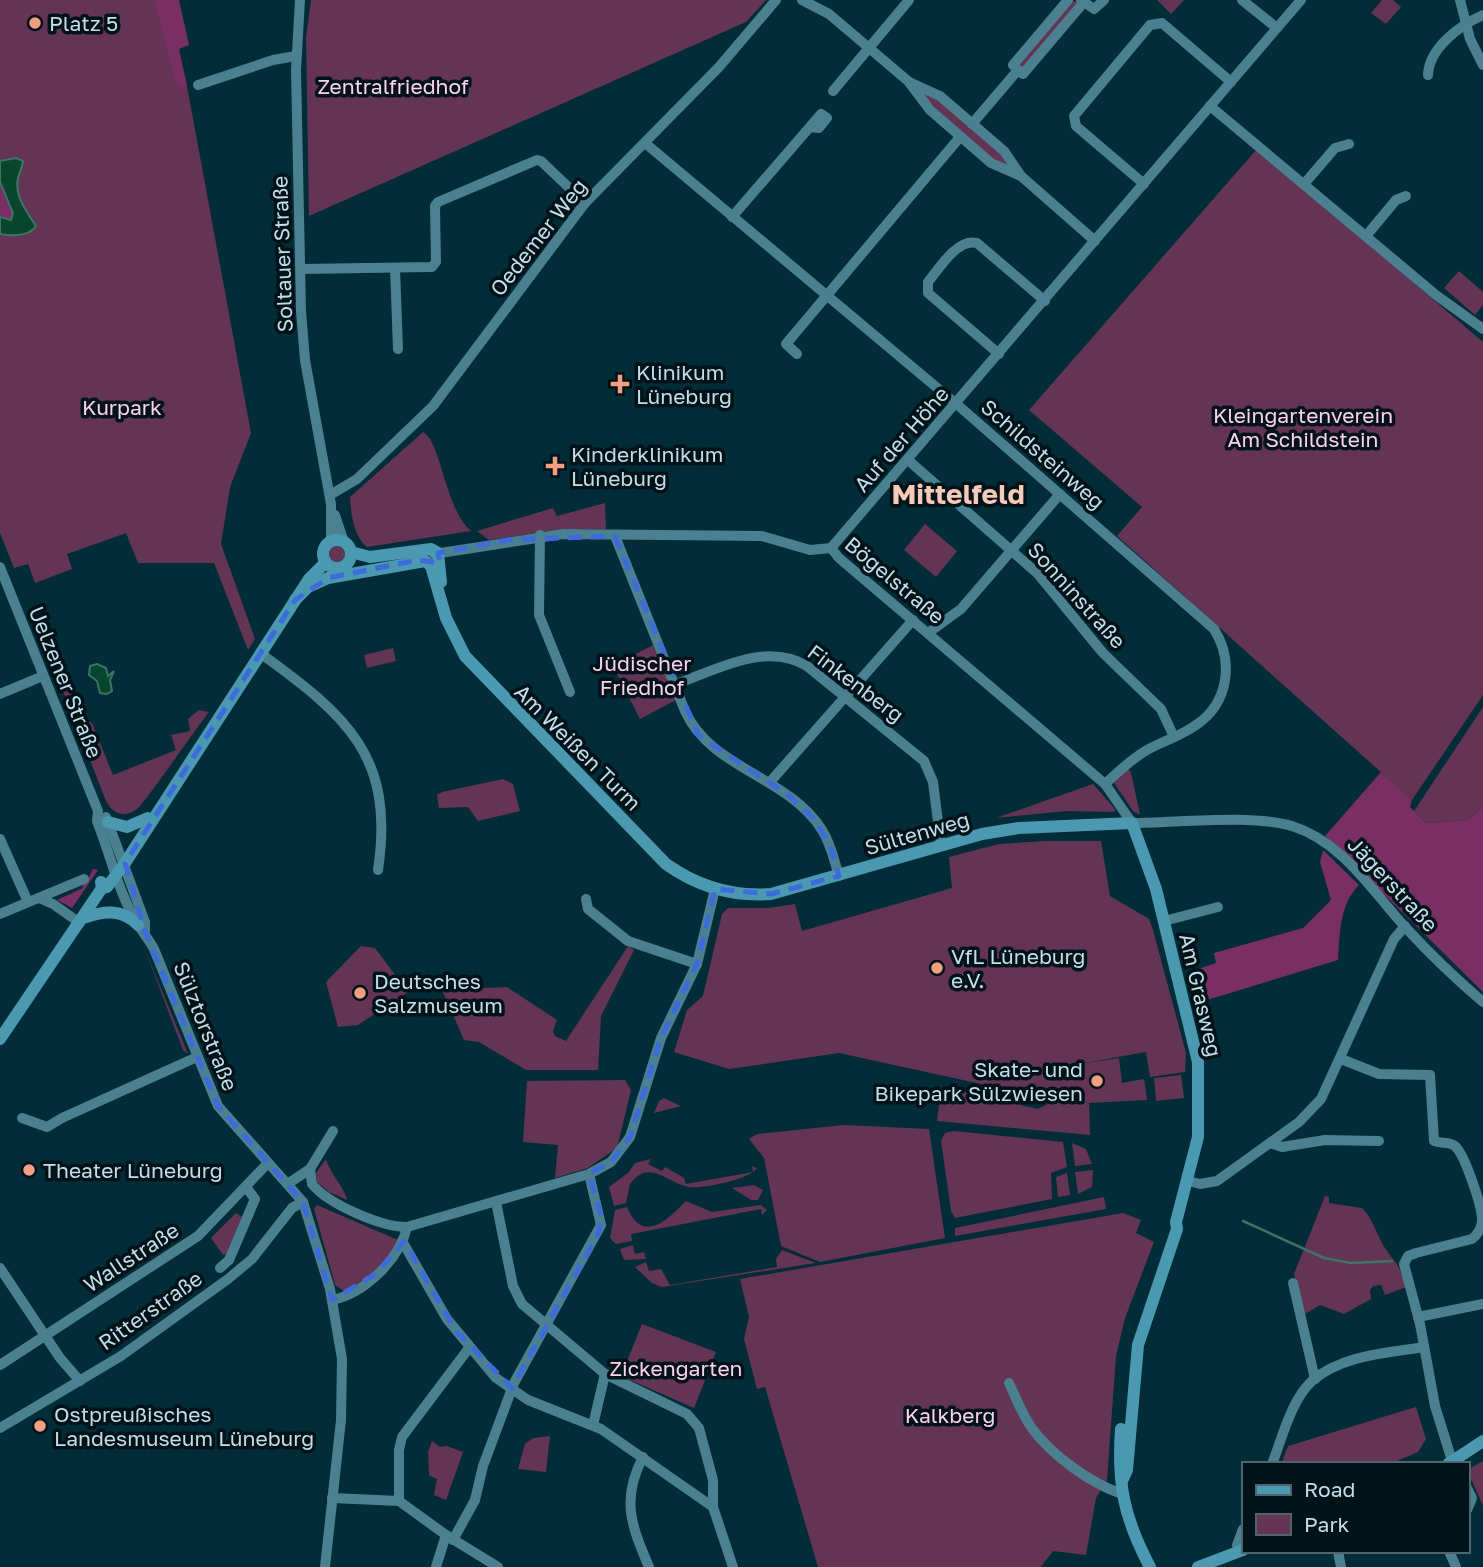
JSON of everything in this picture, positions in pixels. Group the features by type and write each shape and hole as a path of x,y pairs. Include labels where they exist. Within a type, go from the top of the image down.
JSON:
{"main road":[{"name":"Bögelstraße","path":"295,600 308,587 328,578 385,565 433,558 426,548 370,557 344,549"},
{"name":"Bögelstraße","path":"344,549 385,565"},
{"path":"325,563 337,569 344,549"},
{"name":"Soltauer Straße","path":"119,864 161,805 309,579 325,563 323,550 344,549"},
{"name":"Am Weißen Turm","path":"433,558 442,606 465,656 498,693 666,863 694,881 715,889"},
{"name":"Soltauer Straße","path":"119,864 148,818 161,805"},
{"path":"108,822 127,827 148,818"},
{"name":"Sültenweg","path":"715,889 760,895 790,890 941,846 1019,828 1132,823"},
{"name":"Am Grasweg","path":"1122,1488 1127,1470 1138,1345 1177,1229 1176,1222 1188,1181 1199,1118 1198,1062 1164,921 1132,823"},
{"path":"0,1039 102,888 107,887 119,864"},
{"path":"81,920 111,911 123,914 141,928"},
{"path":"1452,1462 1483,1441"},
{"path":"1122,1488 1128,1524 1150,1567"},
{"path":"1198,1567 1241,1551"}],"street":[{"name":"Soltauer Straße","path":"300,0 296,56 300,269 305,360 331,500 344,549"},
{"name":"Oedemer Weg","path":"331,500 357,479 442,395 585,203 728,57 776,0"},
{"path":"802,0 828,14 908,81 930,110 991,163 1021,176"},
{"path":"833,91 909,0"},
{"path":"1068,0 1013,65 1023,74 1083,1 1094,9 1104,0"},
{"path":"1242,0 1276,28"},
{"name":"Auf der Höhe","path":"831,548 1301,0"},
{"path":"1460,0 1464,23 1483,65"},
{"path":"1428,75 1428,63 1464,23 1483,15"},
{"path":"1144,184 1076,126 1074,116 1150,25 1162,23 1231,82"},
{"path":"198,85 273,60 296,56"},
{"path":"972,124 1018,70"},
{"path":"908,81 940,96 1004,151 1021,176 1095,241"},
{"path":"1210,106 1436,295 1483,329"},
{"path":"732,217 810,127"},
{"path":"797,354 786,344 960,137"},
{"name":"Schildsteinweg","path":"645,143 956,404 1209,623 1223,648 1226,667 1221,695 1199,723 1174,737"},
{"path":"1304,184 1335,148 1349,144"},
{"path":"300,269 432,267 436,262 435,206 438,202 537,160 541,160 585,203"},
{"path":"1366,236 1396,200 1406,196"},
{"path":"999,354 928,293 928,282 961,245 969,241 977,243 1045,301"},
{"path":"395,268 398,349"},
{"name":"Sonninstraße","path":"908,460 1046,583 1102,653 1161,709 1174,737"},
{"path":"928,633 961,609 1060,494"},
{"path":"540,535 539,615 570,692"},
{"name":"Bögelstraße","path":"433,558 540,535 762,536 810,550 831,548 839,558 1105,784 1132,823"},
{"path":"615,536 691,724 706,743 771,782 801,806 822,831 839,876"},
{"name":"Uelzener Straße","path":"0,567 40,677 98,811 108,822 119,864"},
{"path":"771,782 913,620"},
{"path":"260,653 331,711 366,752 382,806 383,832 378,870"},
{"name":"Finkenberg","path":"674,685 748,659 780,656 807,666 924,761 933,782 941,846"},
{"path":"0,694 40,677"},
{"path":"1105,784 1133,759 1174,737"},
{"name":"Uelzener Straße","path":"98,811 97,821 119,864"},
{"name":"Jägerstraße","path":"1132,823 1263,822 1292,826 1313,834 1332,846 1405,926 1483,1002"},
{"path":"0,839 27,902"},
{"name":"Sülztorstraße","path":"119,864 141,928 218,1106 268,1163 297,1191"},
{"path":"0,914 84,879"},
{"path":"297,1191 336,1203 382,1224 407,1227 589,1174 611,1162 630,1137 660,1038 697,964 715,889"},
{"path":"39,898 81,920"},
{"path":"586,900 587,909 628,941 697,964"},
{"path":"1164,921 1218,907"},
{"path":"1188,1181 1200,1184 1217,1181 1305,1116 1321,1099 1394,939 1405,926"},
{"path":"22,1118 47,1127 197,1057"},
{"path":"1341,1059 1379,1074 1430,1075 1434,1141 1449,1143 1458,1149 1474,1189 1482,1221 1478,1233 1472,1239 1416,1254 1405,1260 1435,1406 1451,1462"},
{"path":"289,1183 310,1169 333,1130"},
{"path":"1270,1143 1282,1147 1325,1139 1379,1141"},
{"name":"Wallstraße","path":"0,1364 198,1237 268,1163"},
{"path":"310,1169 312,1184 336,1203"},
{"path":"436,1567 449,1537 475,1500 484,1466 512,1388 601,1224 589,1174"},
{"path":"220,1268 229,1260 255,1199 246,1187"},
{"path":"297,1191 303,1202 331,1295 342,1359 340,1434 325,1567"},
{"name":"Ritterstraße","path":"0,1428 131,1349 237,1272 268,1241 292,1208 303,1202"},
{"path":"496,1202 517,1296 605,1374 692,1419 699,1428 712,1475 713,1502 733,1567"},
{"path":"331,1295 347,1297 377,1273 402,1241 407,1227"},
{"path":"402,1241 447,1319 496,1378 528,1400 593,1425 713,1502"},
{"path":"0,1268 60,1358 80,1381"},
{"path":"1293,1283 1315,1379"},
{"path":"1418,1317 1483,1304"},
{"path":"1273,1462 1299,1400 1315,1379 1363,1356 1424,1347"},
{"path":"400,1501 399,1450 402,1437 469,1348"},
{"path":"593,1425 605,1374"},
{"path":"1009,1383 1029,1424 1046,1444 1104,1488 1122,1488"},
{"path":"643,1457 631,1485 629,1500 638,1539 649,1567"},
{"path":"332,1498 400,1501 495,1566"},
{"path":"1241,1551 1237,1545 1242,1532"}],"highlighted area":[{"path":"615,536 698,735 788,795 813,818 830,845 839,876 771,894 715,889 697,964 661,1038 630,1137 611,1162 589,1174 602,1219 597,1236 512,1388 456,1331 404,1241 377,1273 332,1300 303,1202 218,1106 145,931 125,863 295,600 328,578 418,560 440,563 438,553 508,540"}],"green space":[{"name":"Kurpark","path":"0,0 167,0 187,86 251,433 230,487 221,544 255,639 248,650 214,563 138,563 126,533 67,554 72,569 35,583 28,564 14,568 0,533"},
{"name":"Zentralfriedhof","path":"311,0 766,0 746,22 309,216 306,37"},
{"path":"1071,0 1081,3 1025,69 1018,63"},
{"path":"1157,0 1184,0 1171,14"},
{"path":"1382,0 1393,0 1401,7 1386,24 1371,13"},
{"path":"914,87 957,112 995,146 1015,172 960,135"},
{"name":"Kleingartenverein Am Schildstein","path":"1257,149 1483,342 1483,695 1412,800 1117,536 1142,507 1029,410"},
{"path":"1459,271 1483,292 1483,305 1475,315 1444,288"},
{"path":"423,432 434,448 455,508 471,531 367,547 356,530 350,497"},
{"path":"605,503 606,529 562,529 489,540 477,531 553,508 557,516"},
{"path":"925,524 957,551 936,577 904,550"},
{"path":"334,546 340,546 345,554 343,560 334,562 329,557 329,551"},
{"name":"Jüdischer Friedhof","path":"653,645 676,700 640,719 613,666"},
{"path":"393,648 396,661 367,668 364,655"},
{"path":"61,686 73,686 74,690 71,691 82,719 92,723 113,775 176,750 171,735 190,731 188,719 199,710 209,712 140,806 130,813 121,814 113,810 106,801"},
{"path":"1483,707 1483,807 1468,820 1426,823 1414,811"},
{"path":"1127,768 1131,772 1140,815 1133,811 1114,783"},
{"path":"503,779 513,784 520,811 478,821 468,807 439,808 437,795 442,792"},
{"path":"1093,784 1116,810 1067,811 996,818"},
{"name":"VfL Lüneburg e.V.","path":"1101,841 1110,896 1149,919 1186,1053 1185,1072 1150,1077 1146,1052 1079,1064 1119,1058 1122,1083 1144,1079 1147,1100 1089,1103 1090,1135 937,1121 941,1087 1038,1109 1055,1100 839,1053 729,1069 674,1052 687,1010 703,996 722,914 728,908 768,908 795,904 802,931 952,888 949,857 999,844"},
{"path":"361,946 375,948 408,992 358,1025 338,1027 326,982"},
{"path":"628,946 634,950 601,1016 598,1070 526,1070 479,1042 464,1040 442,990 507,987 557,1020 553,1031 555,1036 566,1041"},
{"path":"144,947 188,1054 183,1050"},
{"path":"1181,1075 1184,1098 1156,1101 1154,1078"},
{"path":"625,1080 631,1090 617,1148 588,1168 555,1178 558,1145 523,1142 527,1081"},
{"path":"664,1098 681,1106 654,1113 659,1101"},
{"path":"844,1125 929,1129 945,1238 820,1262 781,1246 764,1158 749,1139 757,1134"},
{"path":"954,1131 1063,1142 1067,1167 1051,1173 1052,1199 955,1218 951,1211 941,1141 945,1133"},
{"path":"1072,1143 1086,1149 1092,1164 1075,1166"},
{"path":"326,1159 347,1200 329,1192 317,1182 316,1173"},
{"path":"651,1159 648,1164 662,1171 665,1167 684,1178 686,1184 753,1172 715,1185 696,1187 681,1185 651,1172 644,1173 630,1184 626,1203 614,1206 609,1187 628,1173 635,1163"},
{"path":"1093,1170 1092,1187 1078,1194 1075,1172"},
{"path":"1067,1173 1070,1195 1058,1197 1056,1177"},
{"path":"754,1185 763,1190 758,1200 751,1200 732,1188"},
{"path":"1325,1196 1329,1197 1329,1203 1362,1208 1400,1269 1406,1287 1385,1295 1381,1285 1373,1286 1370,1290 1371,1299 1344,1314 1320,1305 1305,1314 1294,1274"},
{"path":"1104,1197 1106,1209 955,1236 955,1228"},
{"path":"686,1201 712,1212 761,1205 767,1210 762,1215 761,1209 631,1234 632,1241 616,1244 610,1238 615,1210 627,1207 633,1219 648,1227 664,1221"},
{"path":"317,1205 398,1240 386,1262 350,1290 344,1291 335,1285 314,1209"},
{"path":"236,1213 242,1217 226,1254 223,1255 211,1238"},
{"name":"Kalkberg","path":"1123,1213 1141,1220 1136,1233 1154,1242 1125,1318 1116,1356 1107,1480 1096,1498 1086,1555 1053,1551 1041,1567 818,1567 765,1387 757,1389 744,1339 749,1317 740,1279"},
{"path":"633,1245 635,1254 644,1252 646,1259 624,1260 620,1249"},
{"path":"782,1250 816,1263 662,1287 652,1283 635,1267 646,1262 649,1271 661,1269 670,1285 777,1267 776,1259"},
{"name":"Zickengarten","path":"642,1324 716,1352 694,1408 621,1376"},
{"path":"1416,1407 1426,1439 1418,1452 1395,1462 1282,1462 1288,1446"},
{"path":"550,1436 546,1472 518,1469 525,1444 533,1438"},
{"path":"432,1441 440,1447 447,1446 463,1452 446,1500 434,1495 437,1479 429,1475 428,1452"},
{"path":"1483,1461 1483,1506 1469,1474 1469,1469"}],"shaded area":[{"path":"154,0 179,0 189,45 179,49 187,86 181,88 175,81"},
{"path":"16,158 23,161 18,178 18,191 36,226 25,234 0,234 0,217 11,220 13,213 0,182 0,161"},
{"path":"0,182 13,212 13,218 8,221 0,217"},
{"path":"97,664 106,668 108,676 114,671 110,680 112,691 107,694 100,693 97,681 89,675 90,666"},
{"path":"1381,772 1412,800 1410,807 1426,823 1468,820 1483,807 1483,992 1325,836"},
{"path":"1323,850 1359,885 1344,911 1338,960 1197,1003 1189,972 1216,963 1214,953 1303,928 1331,900 1320,862"},
{"path":"93,869 98,870 72,908 57,900 83,888 82,882 88,879"}],"waterway":[{"path":"1243,1221 1324,1258 1351,1263 1392,1261"}],"place":[{"name":"Platz 5","path":"35,23"},
{"name":"Klinikum Lüneburg","path":"620,384"},
{"name":"Kinderklinikum Lüneburg","path":"555,466"},
{"name":"VfL Lüneburg e.V.","path":"937,968"},
{"name":"Deutsches Salzmuseum","path":"360,993"},
{"name":"Skate- und Bikepark Sülzwiesen","path":"1097,1081"},
{"name":"Theater Lüneburg","path":"29,1170"},
{"name":"Ostpreußisches Landesmuseum Lüneburg","path":"40,1426"}],"district":[{"name":"Mittelfeld","path":"958,493"}]}
